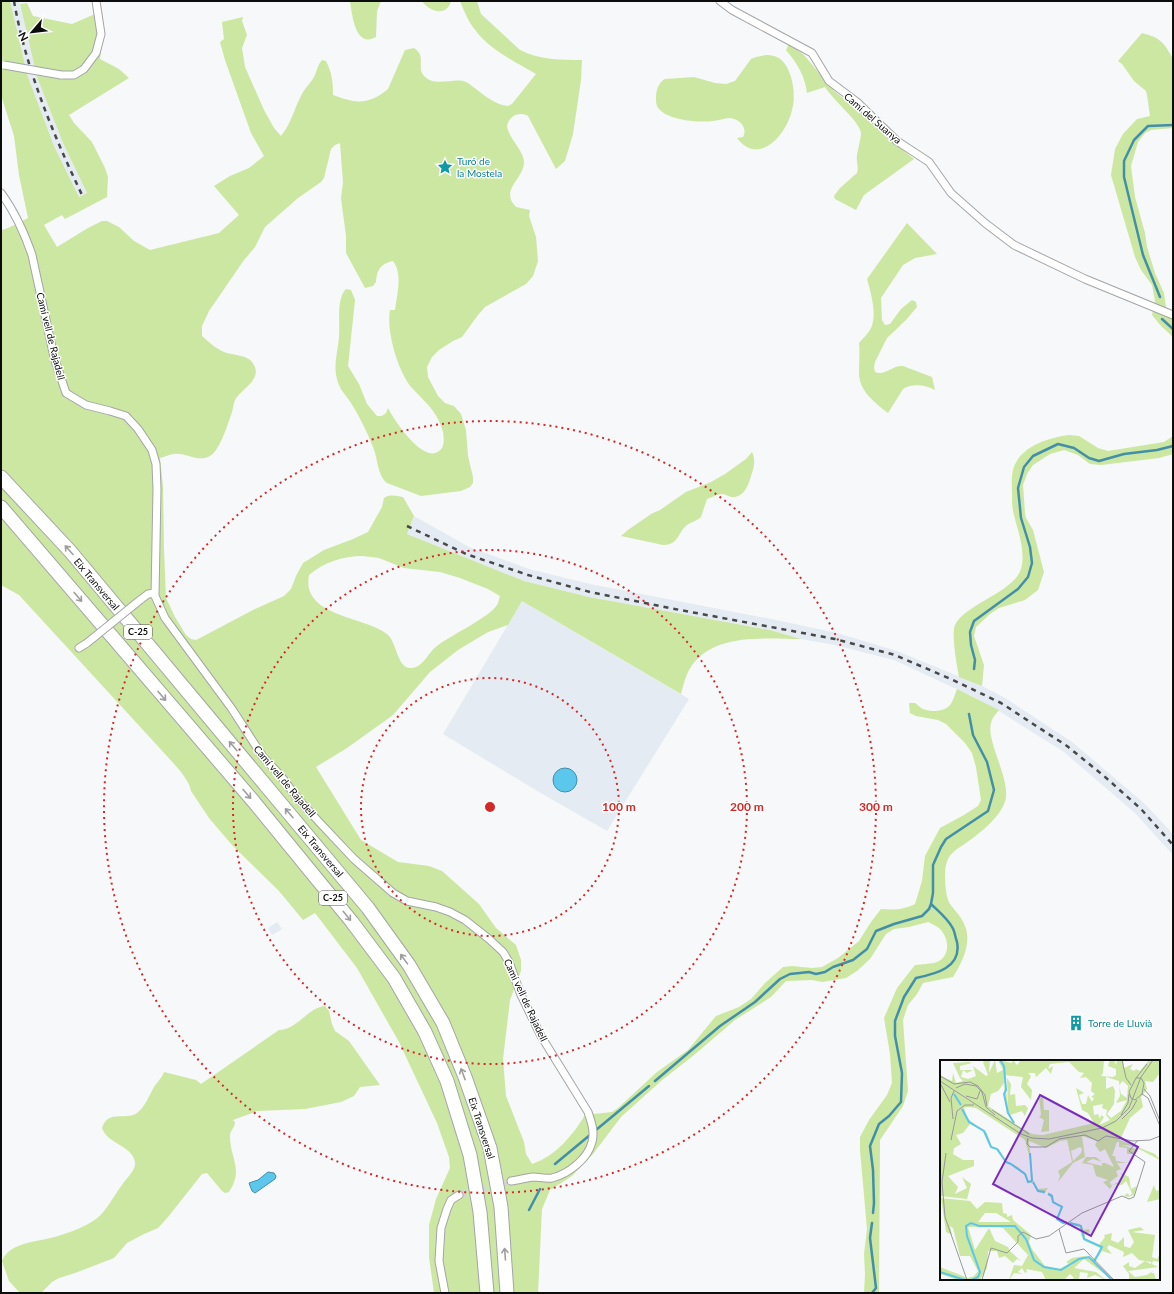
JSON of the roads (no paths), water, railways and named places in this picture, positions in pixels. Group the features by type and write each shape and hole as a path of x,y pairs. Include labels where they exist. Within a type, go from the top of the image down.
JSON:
{"highway":[{"name":"Eix Transversal","path":"1,477 70,551 368,908 409,965 443,1023 465,1077 490,1148 501,1207 507,1293"},
{"name":"Eix Transversal","path":"1,507 254,802 352,922 394,978 425,1032 447,1081 470,1155 480,1212 487,1293"}],"street":[{"path":"2,65 61,75 74,75 84,69 96,53 101,34 96,1"},
{"name":"Camí del Suanya","path":"720,1 732,10 812,53 829,81 857,102 897,141 929,162 951,193 985,223 1014,245 1085,279 1173,315"},
{"name":"Camí vell de Rajadell","path":"1,193 14,211 32,255 54,357 66,393 86,406 126,416 138,429 152,450 156,464 157,489 155,596 165,618 232,709 263,757 281,776 298,799 354,859 393,894 407,901 443,909 458,917 489,939 506,956 521,995 538,1030 559,1067 588,1112 593,1132 592,1143 587,1154 577,1164 566,1172 550,1178 532,1177 511,1181"},
{"path":"79,648 148,594 155,593"},
{"path":"445,1293 439,1261 441,1228 451,1200 459,1195"}],"water":[{"path":"565,768 573,772 577,780 573,788 565,792 557,788 553,780 557,772"},
{"path":"268,1172 274,1173 276,1176 275,1179 255,1193 252,1191 249,1183 258,1180"}],"waterway":[{"path":"1160,297 1143,255 1124,177 1124,161 1134,140 1148,126 1173,125"},
{"path":"1162,319 1173,329"},
{"path":"974,669 975,660 971,645 970,632 974,621 1018,589 1028,577 1032,563 1030,547 1021,518 1018,488 1024,467 1033,456 1058,444 1074,448 1089,458 1099,461 1124,454 1157,450 1173,446"},
{"path":"655,1081 720,1026 755,1002 780,979 790,974 809,972 816,974 825,972 833,967 853,960 867,949 876,931 922,916 929,909 933,893 933,865 941,847 946,839 988,811 994,790 987,762 973,735 969,714"},
{"path":"873,1213 873,1170 870,1146 879,1124 889,1116 901,1102 902,1073 895,1036 895,1021 904,997 916,978 939,972 946,968 955,958 957,951 957,942 953,929 945,918 931,904"},
{"path":"555,1164 649,1086"},
{"path":"529,1210 540,1189"},
{"path":"872,1223 870,1238 876,1288 872,1293"}],"tunnel":[{"path":"459,1195 511,1181"}],"railway":[{"path":"14,1 19,27 33,77 61,150 83,197"},
{"path":"407,526 466,554 528,575 590,592 835,639 895,655 1001,703 1067,746 1141,809 1173,845"}],"place":[{"name":"Turó de la Mostela","path":"445,167"},
{"name":"Torre de Lluvià","path":"1076,1023"}]}
